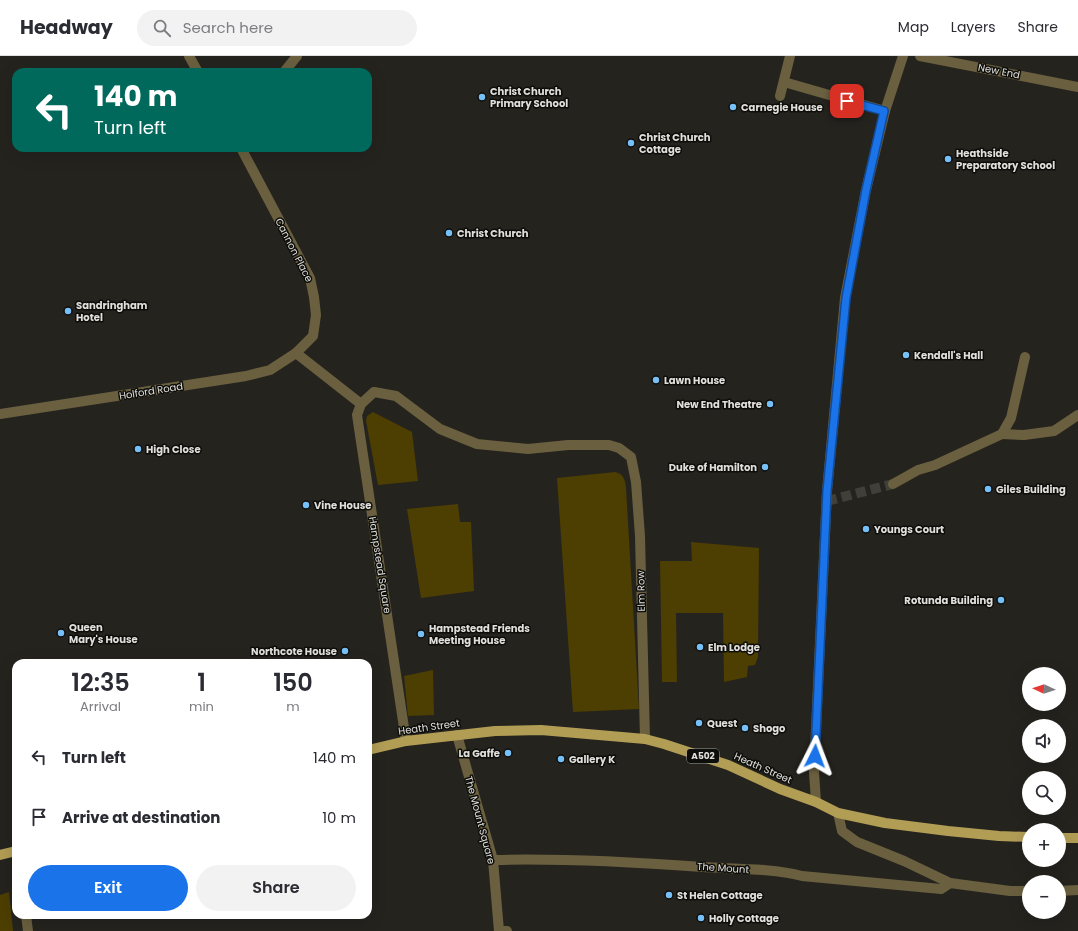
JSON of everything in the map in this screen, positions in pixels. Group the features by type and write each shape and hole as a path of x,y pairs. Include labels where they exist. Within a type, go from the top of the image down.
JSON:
{"main road":[{"name":"Heath Street","path":"372,749 406,741 495,731 541,730 645,739 728,765 780,789 816,802 838,813 885,822 948,831 1022,837"},
{"path":"1066,838 1078,838"},
{"path":"0,855 12,852"}],"street":[{"path":"190,56 196,68"},
{"path":"287,68 297,56"},
{"path":"780,96 790,56"},
{"path":"816,802 814,772 827,491 846,298 866,190 884,111 903,56"},
{"name":"New End","path":"920,56 1078,87"},
{"path":"784,82 884,111"},
{"name":"Cannon Place","path":"243,152 310,278 316,315 313,336 296,353"},
{"path":"296,353 361,404"},
{"name":"Holford Road","path":"0,414 246,376 270,370 296,353"},
{"path":"1002,434 1011,418 1025,357"},
{"name":"Elm Row","path":"361,404 374,392 396,396 440,429 477,444 528,449 568,445 609,445 619,448 631,457 636,482 640,536 645,739"},
{"name":"Hampstead Square","path":"361,404 357,415 406,741"},
{"path":"893,484 918,470 942,462 1002,434 1024,435 1054,431 1078,415"},
{"name":"The Mount Square","path":"457,735 493,860 500,931"},
{"name":"The Mount","path":"838,813 842,832 857,842 950,882 1010,891 1022,891"},
{"name":"The Mount","path":"493,860 532,859 644,863 738,869 792,873 802,876 941,889 950,882"},
{"path":"1066,891 1078,890"},
{"path":"26,919 28,931"},
{"path":"500,931 507,930"}],"shaded area":[{"path":"373,412 412,432 418,481 378,485 366,421 367,416"},
{"path":"615,472 624,478 626,488 639,709 573,712 557,478"},
{"path":"458,504 460,522 471,522 474,591 421,598 407,509"},
{"path":"691,542 759,548 758,657 755,665 748,666 747,677 724,682 723,613 676,613 677,682 662,682 660,561 692,561"},
{"path":"433,670 434,715 408,716 404,676"},
{"path":"9,892 13,931 0,931 0,895"}],"tunnel":[{"path":"827,501 893,484"}],"place":[{"name":"Christ Church Primary School","path":"482,97"},
{"name":"Carnegie House","path":"733,107"},
{"name":"Christ Church Cottage","path":"631,143"},
{"name":"Heathside Preparatory School","path":"948,159"},
{"name":"Christ Church","path":"449,233"},
{"name":"Sandringham Hotel","path":"68,311"},
{"name":"Kendall's Hall","path":"906,355"},
{"name":"Lawn House","path":"656,380"},
{"name":"New End Theatre","path":"770,404"},
{"name":"High Close","path":"138,449"},
{"name":"Duke of Hamilton","path":"765,467"},
{"name":"Giles Building","path":"988,489"},
{"name":"Vine House","path":"306,505"},
{"name":"Youngs Court","path":"866,529"},
{"name":"Rotunda Building","path":"1001,600"},
{"name":"Queen Mary's House","path":"61,633"},
{"name":"Hampstead Friends Meeting House","path":"421,634"},
{"name":"Elm Lodge","path":"700,647"},
{"name":"Northcote House","path":"345,651"},
{"name":"Quest","path":"699,723"},
{"name":"Shogo","path":"745,728"},
{"name":"La Gaffe","path":"508,753"},
{"name":"Gallery K","path":"561,759"},
{"name":"St Helen Cottage","path":"669,895"},
{"name":"Holly Cottage","path":"701,918"}],"route":[{"path":"815,756 827,491 846,298 866,190 884,111 847,101"}]}
